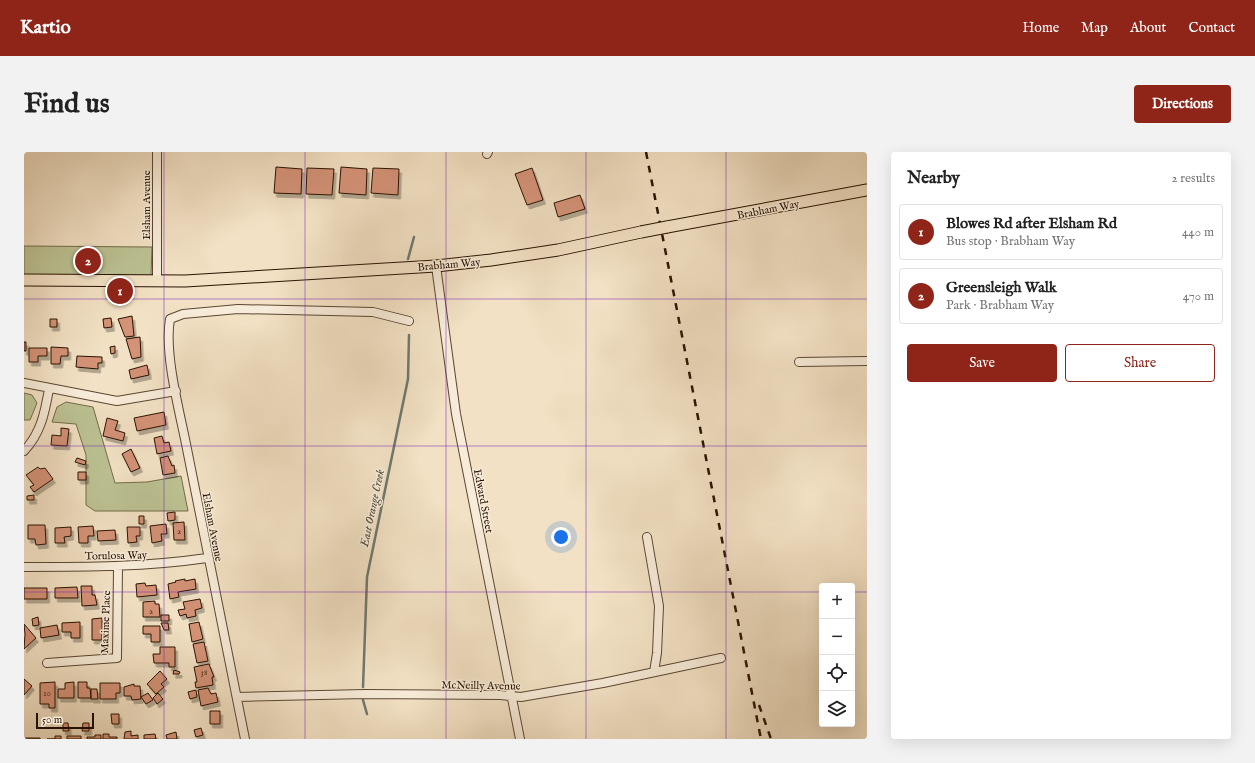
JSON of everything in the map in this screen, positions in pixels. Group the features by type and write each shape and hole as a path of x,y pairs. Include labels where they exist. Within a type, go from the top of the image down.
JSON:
{"main road":[{"name":"Brabham Way","path":"24,280 157,282 436,266 491,260 558,250 641,232 867,190"}],"street":[{"name":"Elsham Avenue","path":"157,152 157,282"},
{"name":"Edward Street","path":"436,266 456,414 520,739"},
{"name":"Elsham Avenue","path":"245,739 207,558 176,391 167,334 170,319 183,314 238,309 372,312 409,321"},
{"path":"799,362 867,361"},
{"path":"24,383 49,389 117,400 176,391"},
{"path":"24,451 30,445 44,418 49,389"},
{"path":"647,537 659,606 658,647 654,672"},
{"name":"Torulosa Way","path":"24,567 118,567 165,564 207,558"},
{"name":"Maxime Place","path":"47,663 117,658 118,567"},
{"name":"McNeilly Avenue","path":"237,697 365,694 521,697 721,658"}],"green space":[{"path":"24,246 152,247 151,276 24,275"},
{"path":"24,393 32,395 37,403 30,420 24,420"},
{"path":"66,402 93,407 115,483 147,482 181,476 188,511 95,511 86,505 86,455 76,424 52,422 57,407"}],"building":[{"path":"276,167 302,169 301,194 274,193"},
{"path":"341,167 367,169 366,195 339,193"},
{"path":"307,168 334,169 332,195 306,194"},
{"path":"373,168 399,169 398,195 371,193"},
{"path":"532,168 543,200 527,205 515,174"},
{"path":"580,195 585,209 558,217 554,203"},
{"path":"132,316 134,336 125,337 118,319"},
{"path":"111,318 112,327 104,328 103,319"},
{"path":"50,319 57,319 57,327 50,327"},
{"path":"140,337 141,357 132,359 126,339"},
{"path":"24,342 26,342 26,351 24,351"},
{"path":"115,346 115,353 111,354 110,347"},
{"path":"51,347 68,348 68,356 61,356 60,364 51,364"},
{"path":"29,348 47,348 47,356 38,356 38,362 29,362"},
{"path":"77,356 102,357 102,363 98,363 98,369 76,367"},
{"path":"147,365 149,375 131,379 129,370"},
{"path":"164,412 166,425 137,431 134,418"},
{"path":"107,418 118,421 115,430 125,433 123,441 103,436"},
{"path":"61,428 69,429 67,446 51,445 52,435 61,436"},
{"path":"162,436 164,443 169,442 171,451 157,454 154,438"},
{"path":"131,449 140,468 131,472 122,454"},
{"path":"168,456 172,466 174,465 175,473 163,475 160,458"},
{"path":"77,458 86,461 85,465 75,462"},
{"path":"38,467 40,469 45,468 53,479 34,492 30,487 34,485 26,475"},
{"path":"78,472 86,472 86,480 78,480"},
{"path":"34,495 34,500 27,500 27,496"},
{"path":"175,512 175,520 168,521 167,513"},
{"path":"139,516 144,516 144,524 139,524"},
{"path":"184,522 185,540 174,540 173,523"},
{"path":"166,524 167,534 161,534 162,541 152,543 150,526"},
{"path":"28,525 45,525 46,544 36,545 35,539 28,539"},
{"path":"93,526 94,536 88,536 88,543 79,543 78,527"},
{"path":"71,527 71,536 64,537 65,543 55,543 55,528"},
{"path":"127,527 140,527 140,536 136,536 137,542 128,543"},
{"path":"115,530 116,540 98,541 97,531"},
{"path":"185,579 185,581 195,579 196,589 178,592 179,597 170,599 168,584"},
{"path":"145,583 146,586 156,585 157,595 137,597 136,584"},
{"path":"81,586 92,586 92,595 95,595 97,605 82,606"},
{"path":"77,587 78,598 55,598 55,588"},
{"path":"24,588 47,588 47,599 24,599"},
{"path":"200,599 202,608 195,610 196,616 187,618 186,614 180,616 178,610 185,609 183,602"},
{"path":"155,601 155,604 159,604 160,617 143,617 143,602"},
{"path":"161,615 169,615 169,621 161,621"},
{"path":"38,617 39,625 33,626 32,619"},
{"path":"102,618 102,640 92,640 92,619"},
{"path":"80,622 80,638 71,638 71,632 62,632 62,623"},
{"path":"199,622 203,639 192,642 189,624"},
{"path":"161,623 168,623 169,630 164,630"},
{"path":"24,624 36,638 24,649 25,634"},
{"path":"57,625 59,635 41,638 40,628"},
{"path":"143,626 160,626 160,642 151,642 151,634 143,634"},
{"path":"204,642 208,661 197,663 193,644"},
{"path":"160,647 175,647 175,667 169,667 169,663 154,663 153,654 160,654"},
{"path":"209,664 214,677 212,677 213,685 196,688 195,682 197,682 194,667"},
{"path":"174,670 180,672 179,674 173,674"},
{"path":"160,671 167,679 161,684 164,687 156,694 147,684"},
{"path":"24,679 32,686 24,695"},
{"path":"55,682 55,708 49,708 49,704 40,704 40,683"},
{"path":"74,682 74,698 58,698 58,689 65,689 65,683"},
{"path":"78,682 87,682 87,688 90,688 91,698 78,698"},
{"path":"100,683 120,683 120,693 116,693 116,699 100,699"},
{"path":"134,684 134,686 140,686 141,699 132,700 131,696 124,696 124,687"},
{"path":"208,688 211,694 216,693 218,702 201,706 198,690"},
{"path":"91,689 97,689 98,699 91,699"},
{"path":"196,690 197,697 190,699 188,692"},
{"path":"148,693 153,700 146,704 141,697"},
{"path":"158,693 163,699 157,704 153,698"},
{"path":"210,711 220,711 220,724 210,724"},
{"path":"111,714 119,714 119,724 112,724"},
{"path":"63,723 68,723 69,731 63,731"},
{"path":"83,723 89,723 89,731 82,731"},
{"path":"201,728 203,735 196,737 194,730"},
{"path":"131,731 131,736 138,735 138,739 124,739 125,732"},
{"path":"176,732 177,739 167,739 166,735"},
{"path":"103,734 109,734 109,737 117,737 117,739 103,739"},
{"path":"155,734 156,739 144,739 144,735"},
{"path":"95,735 101,735 101,739 87,739 87,737 95,737"},
{"path":"55,736 61,736 61,739 55,739"},
{"path":"67,736 81,736 81,739 67,739"},
{"path":"25,738 40,738 40,739 26,739"}],"waterway":[{"name":"East Orange Creek","path":"408,259 414,237"},
{"name":"East Orange Creek","path":"363,687 367,577 408,379 409,335"},
{"name":"East Orange Creek","path":"363,700 367,714"}],"railway":[{"path":"646,152 761,739"},
{"path":"759,705 771,739"}],"place":[{"name":"Greensleigh Walk","path":"88,261"},
{"name":"Blowes Rd after Elsham Rd","path":"120,291"}]}
